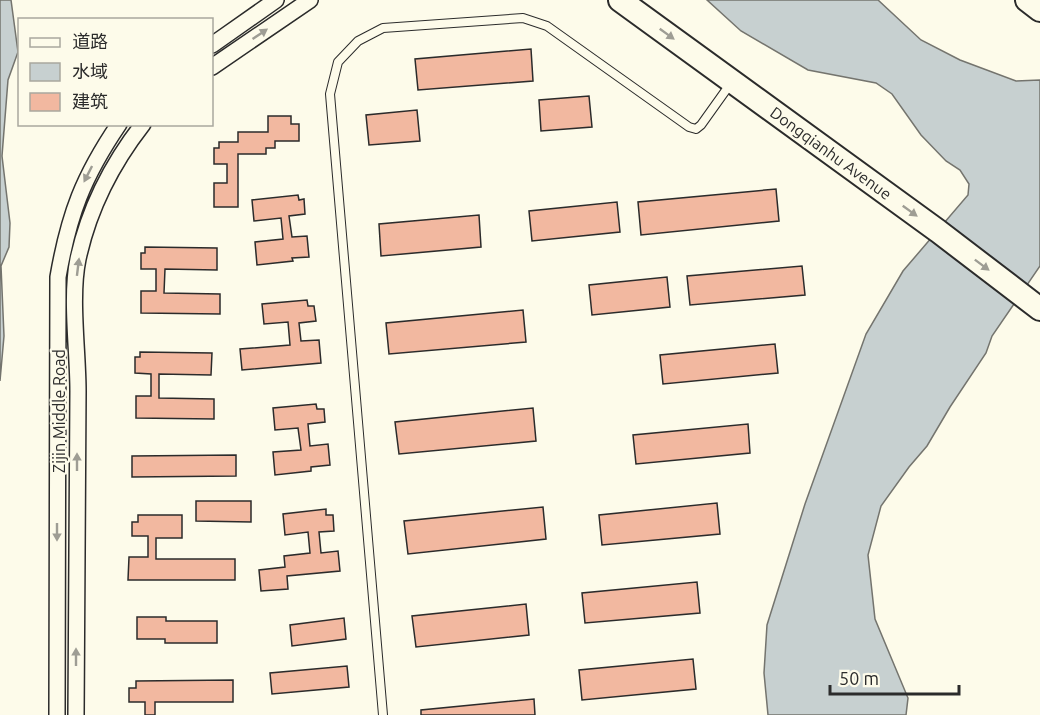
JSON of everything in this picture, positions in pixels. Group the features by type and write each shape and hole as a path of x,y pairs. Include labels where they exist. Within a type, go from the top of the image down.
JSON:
{"main road":[{"name":"Dongqianhu Avenue","path":"620,0 938,231 1033,303"},
{"path":"1027,0 1040,10"}],"street":[{"path":"213,44 276,0"},
{"path":"213,66 310,0"},
{"name":"Zijin Middle Road","path":"57,715 58,276 75,203 88,173 118,126"},
{"name":"Zijin Middle Road","path":"76,715 78,388 75,287 78,261 92,208 100,189 141,126"}],"lane":[{"path":"383,715 330,94 338,62 358,41 383,28 523,18 548,26 689,127 696,129 701,125 732,82"}],"water":[{"path":"0,0 11,0 18,52 8,80 2,156 10,223 9,247 1,266 4,336 0,381"},
{"path":"707,0 878,0 921,40 960,60 1016,81 1040,80 1040,266 992,336 986,353 927,446 881,506 868,555 875,619 908,698 906,715 768,715 764,673 767,625 805,504 866,334 903,271 968,195 969,184 960,170 946,161 921,135 892,94 876,83 808,70 741,31"}],"building":[{"path":"531,49 533,81 418,90 415,59"},
{"path":"589,96 592,127 541,131 539,100"},
{"path":"417,110 420,141 369,145 366,115"},
{"path":"268,116 291,116 291,124 299,124 299,141 275,141 275,148 266,148 266,154 238,154 238,207 214,207 214,183 227,183 227,164 214,164 214,148 219,148 219,142 238,142 238,132 268,132"},
{"path":"776,189 779,221 641,235 638,202"},
{"path":"298,195 299,200 304,199 305,214 289,216 292,237 307,236 309,257 257,265 255,242 283,239 281,218 254,221 252,200"},
{"path":"617,202 620,232 532,241 529,211"},
{"path":"479,215 481,247 381,256 379,224"},
{"path":"145,247 217,248 217,270 165,269 164,293 220,294 220,314 141,313 141,291 156,291 156,269 141,269 141,253 145,253"},
{"path":"802,266 805,295 690,305 687,276"},
{"path":"667,277 670,307 592,315 589,285"},
{"path":"307,300 308,306 314,306 316,321 299,323 301,341 319,340 321,363 242,370 240,349 290,345 288,322 264,324 262,304"},
{"path":"523,310 526,342 389,354 386,323"},
{"path":"775,344 778,373 663,384 660,355"},
{"path":"140,352 212,353 211,375 159,374 159,398 214,399 214,419 136,418 136,396 151,396 151,374 135,373 135,357 140,357"},
{"path":"316,404 317,409 324,409 325,422 308,424 310,446 328,444 330,465 311,467 311,471 275,475 273,452 301,450 298,428 275,430 273,408"},
{"path":"533,408 536,441 399,454 395,422"},
{"path":"748,424 750,453 636,464 633,435"},
{"path":"236,455 236,476 132,477 132,456"},
{"path":"196,501 251,501 251,522 196,521"},
{"path":"717,503 720,534 602,545 599,515"},
{"path":"543,507 546,539 408,554 404,521"},
{"path":"326,509 326,515 333,515 334,531 319,532 321,553 338,551 340,571 287,576 288,589 261,591 259,570 285,567 284,556 310,553 308,532 285,535 283,514"},
{"path":"138,515 182,515 182,538 156,538 156,559 235,559 235,580 128,580 129,557 148,557 148,536 132,536 132,522 138,522"},
{"path":"697,582 700,613 585,623 582,593"},
{"path":"526,604 529,635 416,647 412,616"},
{"path":"137,617 166,617 166,621 217,621 217,643 165,643 165,639 137,639"},
{"path":"344,618 346,639 292,646 290,625"},
{"path":"693,659 696,689 582,700 579,670"},
{"path":"347,666 349,687 272,694 270,673"},
{"path":"233,680 233,702 155,702 155,715 145,715 145,702 129,702 129,688 136,688 136,681"},
{"path":"534,699 535,715 421,715 421,710"}]}
